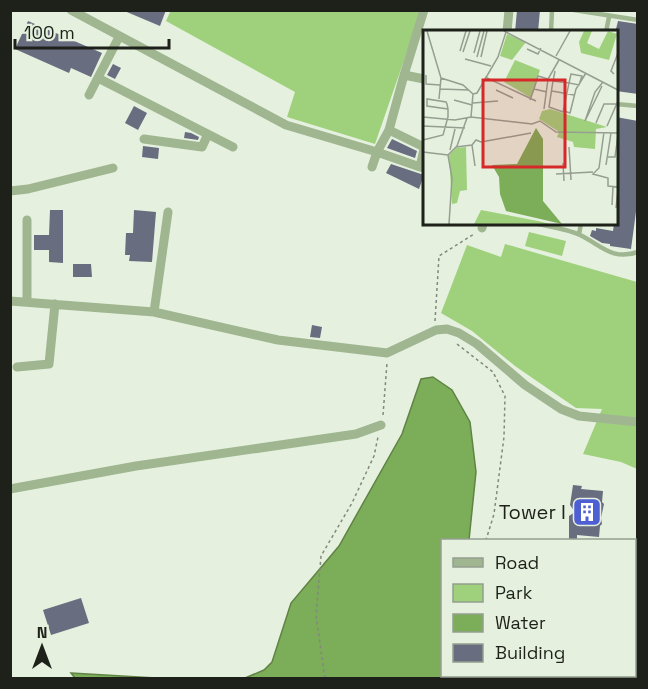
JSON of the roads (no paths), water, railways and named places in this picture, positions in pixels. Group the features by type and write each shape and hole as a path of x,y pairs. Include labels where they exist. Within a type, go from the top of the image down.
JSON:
{"street":[{"path":"71,10 286,125 422,168"},
{"path":"372,167 389,130 423,10"},
{"path":"507,30 509,10"},
{"path":"89,95 119,37"},
{"path":"404,75 423,79"},
{"path":"98,78 233,147"},
{"path":"389,130 423,147"},
{"path":"144,139 201,147 208,134"},
{"path":"10,191 28,189 113,168"},
{"path":"154,312 168,212"},
{"path":"27,220 27,302"},
{"path":"10,301 154,312 278,340 387,353 436,330 447,329 477,344 525,385 561,409 579,416 638,422"},
{"path":"16,366 49,364 55,304"},
{"path":"10,489 136,466 356,434 381,424"}],"lane":[{"path":"551,30 552,10"},
{"path":"574,10 638,20"},
{"path":"606,30 609,16"},
{"path":"618,104 638,106"},
{"path":"542,225 579,234 607,253 638,252"},
{"path":"579,234 581,225"}],"water":[{"path":"433,377 452,390 470,422 476,472 469,539 441,539 441,677 464,678 245,678 264,670 272,662 291,603 339,546 402,434 421,379"},
{"path":"71,673 156,678 75,678"}],"place":[{"name":"Tower I","path":"587,512"}]}
